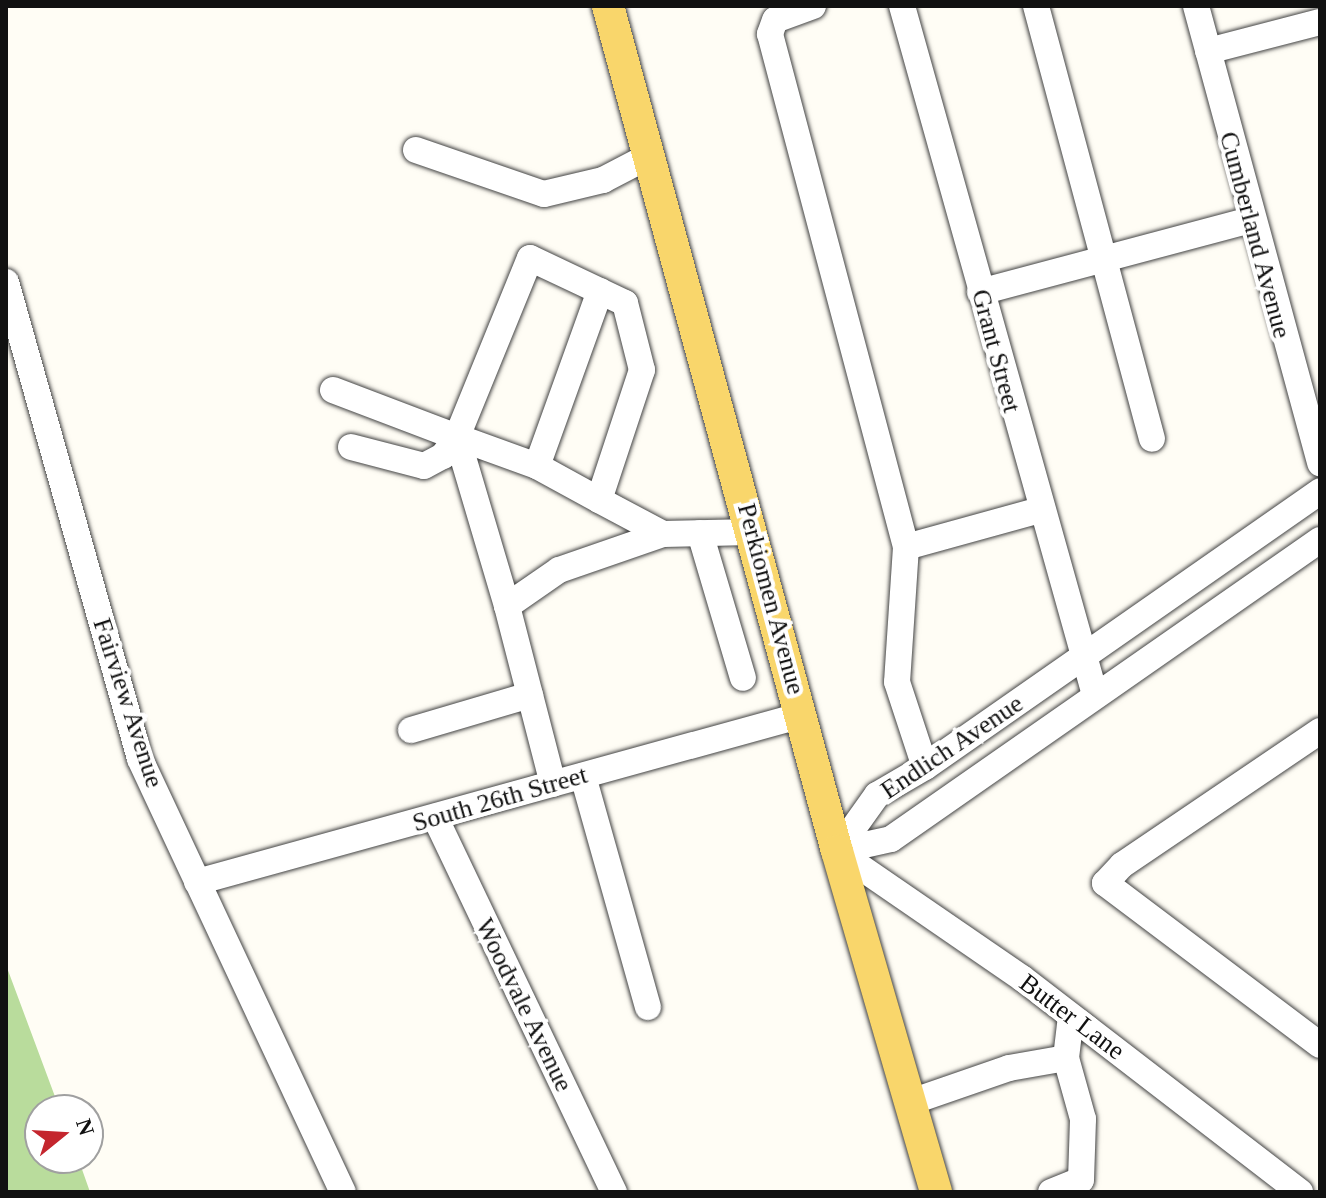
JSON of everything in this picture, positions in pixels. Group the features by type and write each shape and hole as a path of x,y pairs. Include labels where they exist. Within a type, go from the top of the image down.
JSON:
{"main road":[{"name":"Perkiomen Avenue","path":"608,6 837,851 936,1192"}],"street":[{"path":"813,6 775,20 770,34 906,547 897,682 925,767"},
{"name":"Grant Street","path":"902,6 1040,510 1095,695"},
{"path":"1036,6 1152,439"},
{"name":"Cumberland Avenue","path":"1196,6 1251,220 1320,463"},
{"path":"1208,51 1320,22"},
{"path":"416,150 544,194 603,180 649,156"},
{"path":"980,292 1251,220"},
{"path":"351,447 424,466 443,456 457,437 530,258 625,303 642,370 599,500"},
{"name":"Fairview Avenue","path":"6,282 140,759 343,1192"},
{"path":"537,466 600,291"},
{"path":"333,390 537,466 663,534"},
{"path":"457,437 507,606 553,784"},
{"name":"Endlich Avenue","path":"837,851 877,795 925,767 1084,658 1320,491"},
{"path":"906,547 1040,510"},
{"path":"507,606 559,570 663,534 752,532"},
{"path":"700,533 743,678"},
{"name":"Endlich Avenue","path":"837,851 891,839 1320,540"},
{"path":"411,730 530,695"},
{"name":"South 26th Street","path":"197,882 802,715"},
{"path":"1320,731 1122,865 1105,883 1320,1045"},
{"path":"583,776 648,1007"},
{"name":"Woodvale Avenue","path":"435,817 614,1192"},
{"name":"Butter Lane","path":"837,851 1071,1016 1300,1192"},
{"path":"1051,1192 1081,1180 1083,1119 1066,1058 1071,1016"},
{"path":"908,1103 1009,1068 1066,1058"}],"green space":[{"path":"6,965 54,1094 24,1094 24,1174 84,1174 90,1192 6,1192"}]}
